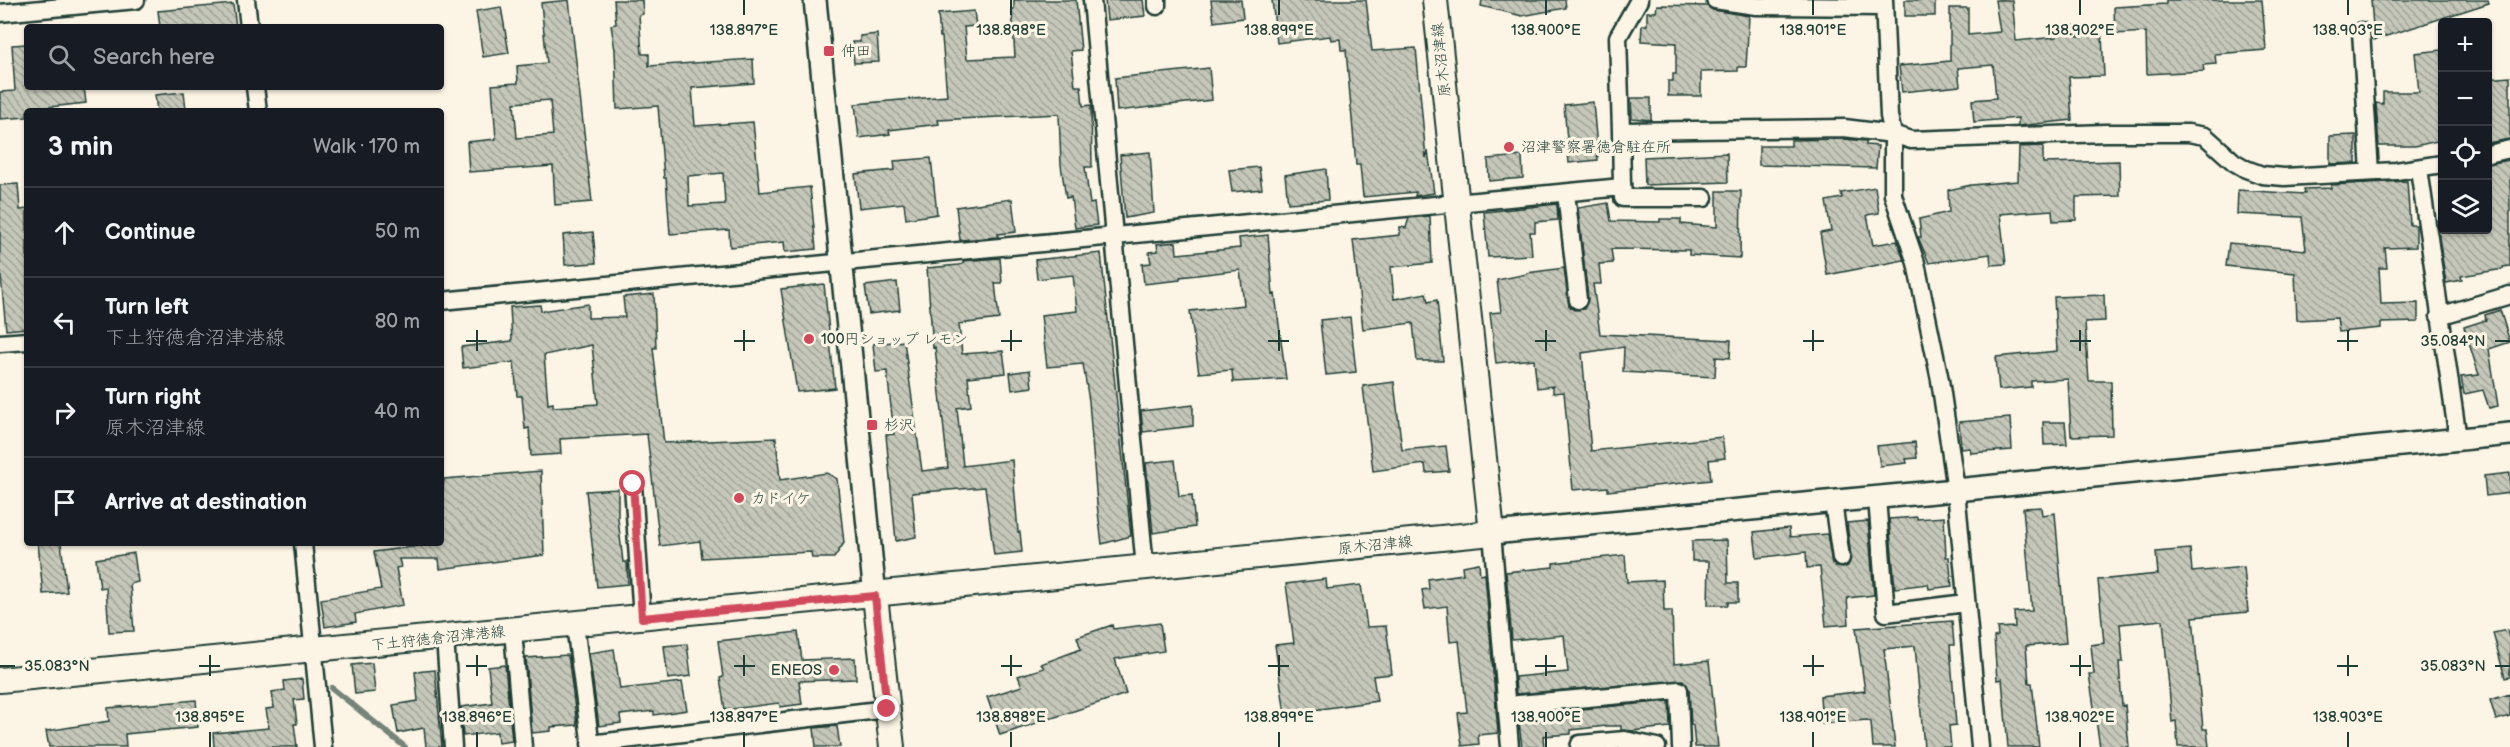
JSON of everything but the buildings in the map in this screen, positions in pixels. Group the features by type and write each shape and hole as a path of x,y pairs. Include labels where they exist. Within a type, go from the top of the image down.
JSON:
{"main road":[{"name":"原木沼津線","path":"875,596 1492,533 1435,0"},
{"name":"下土狩徳倉沼津港線","path":"0,680 875,596"},
{"path":"875,596 892,747"}],"street":[{"path":"0,14 19,6 135,0"},
{"path":"246,0 249,24"},
{"path":"815,0 875,596"},
{"path":"1092,0 1144,568"},
{"path":"444,301 1622,188 1618,37 1639,0"},
{"path":"1715,0 1756,6 1884,4 1889,116 1893,134 1893,195 1916,263 1940,380 1956,490 1980,747"},
{"path":"2361,31 2370,172"},
{"path":"255,90 258,108"},
{"path":"1621,131 1844,128 1893,134 1911,140 2105,132 2188,133 2205,136 2234,162 2262,175 2319,176 2419,169 2438,165"},
{"path":"2492,153 2510,149"},
{"path":"2419,169 2458,439"},
{"path":"1622,182 1623,198 1704,198"},
{"path":"1566,193 1578,300"},
{"path":"2439,316 2510,295"},
{"path":"0,343 24,341"},
{"path":"1510,747 1492,533 1877,498 2510,434"},
{"path":"633,484 642,618"},
{"path":"1877,498 1886,613 1966,603"},
{"path":"1833,502 1841,558"},
{"path":"303,546 323,747"},
{"path":"575,625 590,745 887,709"},
{"path":"513,631 523,747"},
{"path":"445,638 453,747"},
{"path":"1507,705 1679,690 1681,747"},
{"path":"1579,747 1580,744 1625,743 1657,747"}],"waterway":[{"path":"332,688 405,747"}],"place":[{"name":"仲田","path":"829,51"},
{"name":"沼津警察署徳倉駐在所","path":"1509,147"},
{"name":"100円ショップ レモン","path":"809,339"},
{"name":"杉沢","path":"872,425"},
{"name":"カドイケ","path":"739,498"},
{"name":"ENEOS","path":"834,670"}],"route":[{"path":"633,484 642,618 875,596 887,709"}]}
